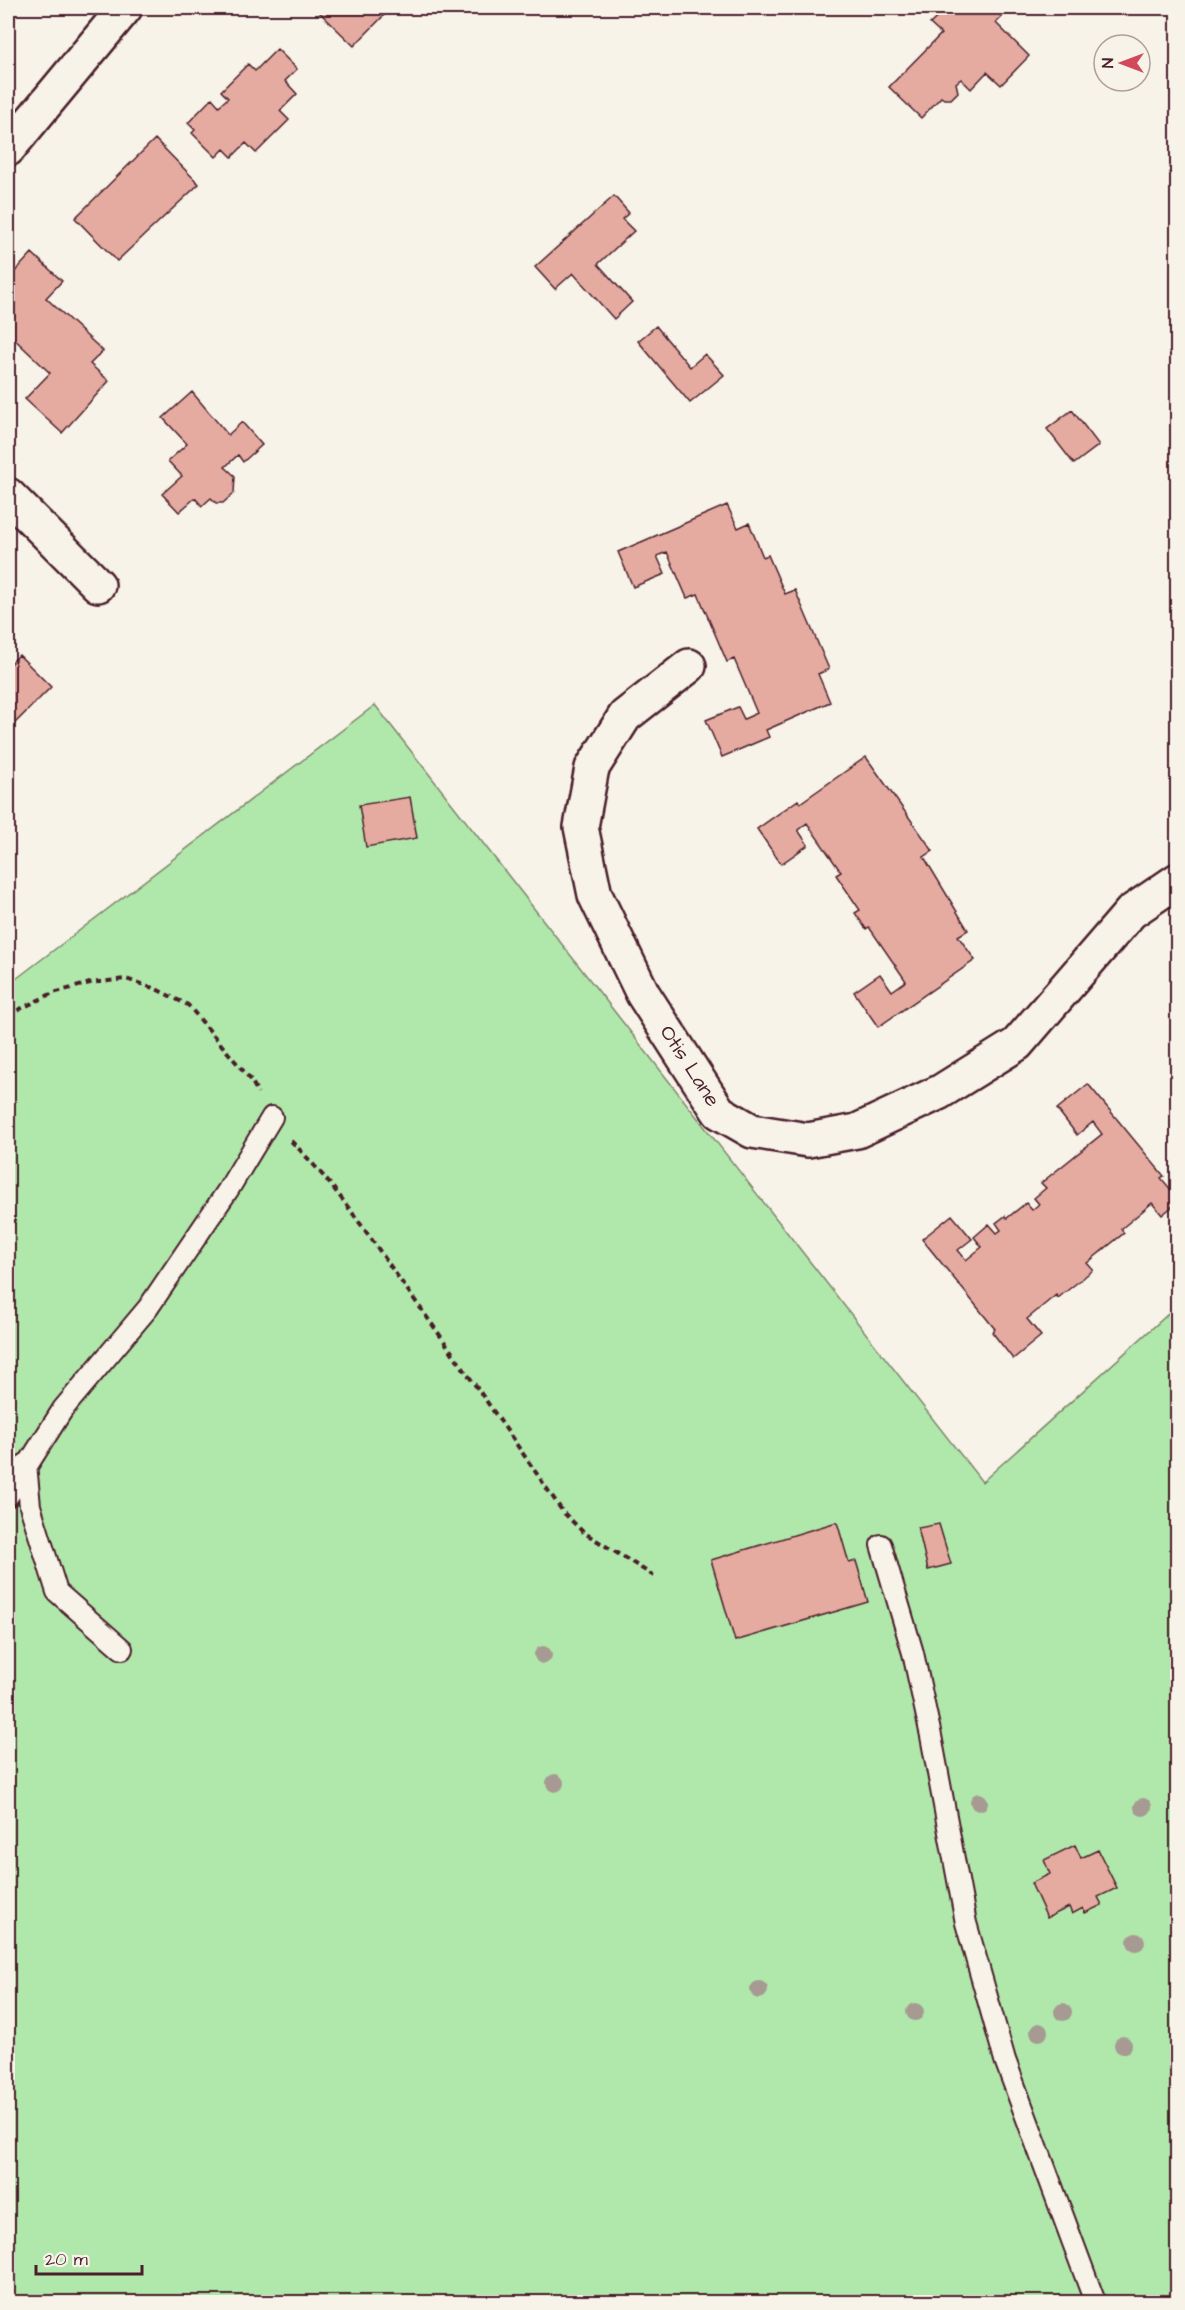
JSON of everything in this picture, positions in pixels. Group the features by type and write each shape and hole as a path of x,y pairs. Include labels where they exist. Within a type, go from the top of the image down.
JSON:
{"street":[{"path":"8,149 126,8"},
{"path":"8,495 98,585"},
{"name":"Otis Lane","path":"689,666 625,716 592,768 581,826 595,896 644,994 719,1112 752,1131 808,1140 857,1131 940,1092 1017,1044 1131,912 1178,880"}],"lane":[{"path":"8,1496 26,1464 63,1409 148,1308 228,1190 272,1117"},
{"path":"26,1464 30,1506 57,1592 122,1649"},
{"path":"881,1545 913,1653 966,1923 1005,2060 1095,2302"}],"path":[{"path":"8,1015 53,993 90,983 126,979 156,989 188,1005 251,1080 278,1128 313,1163 390,1265 564,1512 584,1532 654,1576"}],"green space":[{"path":"375,705 982,1482 1177,1306 1177,2302 8,2302 8,985"}],"building":[{"path":"391,8 354,46 316,9"},
{"path":"947,8 980,8 982,10 991,8 1002,17 996,23 1029,56 1001,85 987,72 971,89 961,79 956,83 958,92 951,99 941,97 921,118 889,87 941,34 930,24"},
{"path":"277,49 297,69 285,81 297,94 280,111 289,120 256,153 246,143 232,157 224,149 216,157 192,133 195,130 188,123 212,98 219,106 228,98 221,91 248,64 255,71"},
{"path":"155,139 199,184 117,261 75,218"},
{"path":"614,196 629,213 622,219 634,231 598,264 632,302 614,319 573,273 555,289 535,267"},
{"path":"32,253 62,281 46,298 103,351 90,364 109,381 62,433 25,399 50,373 9,334 8,336 8,279"},
{"path":"656,326 690,367 705,354 724,375 690,403 638,341"},
{"path":"192,392 228,435 242,422 262,445 243,462 238,455 225,467 235,476 234,493 223,503 216,503 211,498 202,506 195,498 179,512 162,494 182,476 168,461 187,444 163,418"},
{"path":"1072,410 1099,445 1074,464 1047,429"},
{"path":"727,505 738,528 749,523 763,557 768,555 785,594 795,590 829,669 818,674 830,702 766,730 769,737 722,757 706,720 738,707 744,719 757,713 734,659 727,662 698,594 687,598 667,552 657,556 665,574 633,587 618,552"},
{"path":"19,655 51,687 9,729 8,666"},
{"path":"866,757 933,851 924,857 968,930 958,936 975,960 878,1027 854,992 880,974 892,991 906,981 869,927 866,929 855,913 860,910 836,875 841,872 807,823 798,830 808,845 781,864 757,829 798,800 800,803"},
{"path":"410,797 417,838 366,847 359,805"},
{"path":"1088,1084 1164,1176 1161,1178 1178,1198 1178,1202 1162,1215 1152,1203 1121,1229 1124,1233 1087,1263 1093,1270 1058,1298 1056,1295 1027,1319 1041,1336 1013,1359 992,1332 995,1329 922,1239 952,1215 972,1239 958,1250 966,1260 982,1247 974,1237 989,1224 997,1233 1001,1230 996,1223 1005,1216 1007,1218 1026,1203 1032,1210 1039,1204 1034,1198 1046,1188 1041,1183 1102,1134 1093,1122 1077,1135 1057,1109"},
{"path":"837,1522 849,1563 856,1561 868,1602 735,1641 711,1560"},
{"path":"939,1524 951,1564 928,1570 918,1528"},
{"path":"1075,1845 1081,1858 1098,1850 1117,1888 1098,1897 1102,1905 1085,1913 1083,1908 1072,1914 1069,1907 1047,1918 1031,1883 1050,1874 1044,1860"}]}
